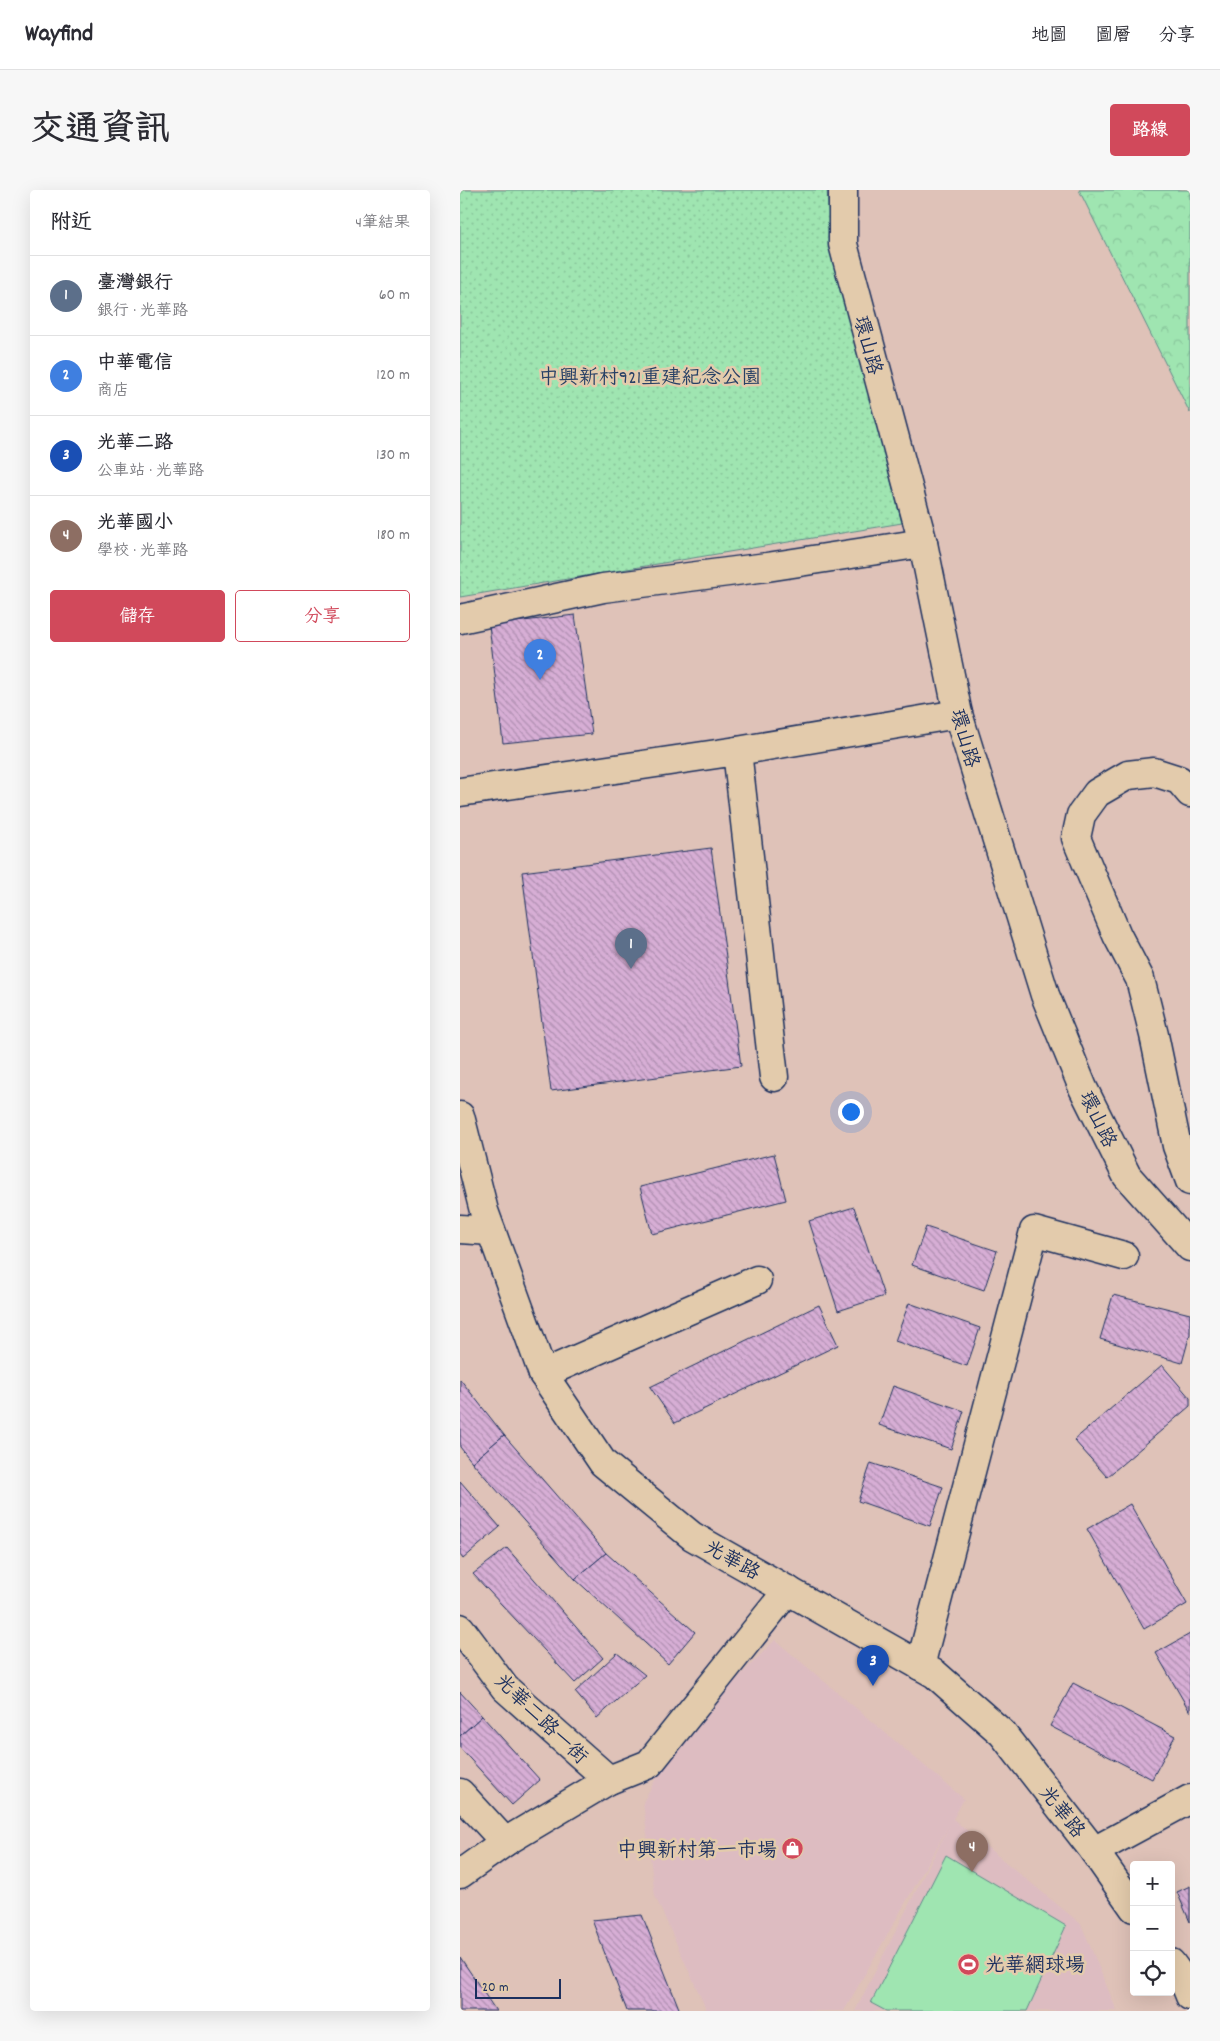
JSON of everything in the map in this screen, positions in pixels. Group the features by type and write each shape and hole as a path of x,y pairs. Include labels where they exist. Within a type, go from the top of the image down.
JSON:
{"street":[{"name":"環山路","path":"843,190 843,244 923,543 958,714 1045,995 1083,1088 1127,1176 1190,1247"},
{"path":"460,619 603,588 767,567 923,543"},
{"path":"460,792 737,751 958,714"},
{"path":"737,751 774,1077"},
{"path":"1190,793 1178,780 1154,772 1128,775 1097,793 1081,815 1076,838 1117,935 1140,979 1154,1034 1177,1146 1190,1181"},
{"name":"光華路","path":"460,1116 484,1211 543,1374 603,1463 692,1536 935,1674 1002,1733 1094,1851 1133,1906"},
{"path":"460,1230 491,1231"},
{"path":"920,1666 1034,1231 1124,1256"},
{"path":"543,1374 757,1280"},
{"path":"460,1874 505,1842 609,1780 649,1764 788,1590"},
{"name":"光華二路一街","path":"460,1628 505,1688 609,1780"},
{"path":"460,1793 505,1842"},
{"path":"1094,1851 1190,1799"},
{"path":"1175,1969 1184,1981 1190,1996"}],"shaded area":[{"name":"中興新村第一市場","path":"775,1640 964,1799 953,1819 1081,1924 1117,2011 855,2011 949,1826 844,2011 707,2011 655,1896 643,1802 678,1739"}],"green space":[{"name":"中興新村921重建紀念公園","path":"460,190 827,190 831,248 902,523 460,597"},
{"path":"1079,190 1190,190 1190,413"},
{"name":"光華網球場","path":"946,1855 1066,1926 1027,2011 886,2011 871,2003"}],"building":[{"path":"575,615 592,734 503,743 489,625"},
{"path":"711,848 741,1066 551,1091 522,872"},
{"path":"774,1154 786,1200 652,1234 640,1187"},
{"path":"854,1207 884,1296 838,1311 809,1221"},
{"path":"926,1227 997,1251 984,1290 912,1265"},
{"path":"1113,1295 1190,1314 1190,1334 1182,1363 1100,1339"},
{"path":"909,1303 980,1328 967,1366 895,1341"},
{"path":"819,1305 838,1345 675,1423 650,1387"},
{"path":"1162,1365 1190,1398 1190,1406 1107,1477 1074,1440"},
{"path":"460,1379 504,1435 472,1462 460,1447"},
{"path":"893,1386 964,1411 951,1449 879,1425"},
{"path":"504,1435 606,1553 575,1579 472,1462"},
{"path":"871,1463 943,1487 930,1526 858,1501"},
{"path":"460,1481 500,1527 463,1559 460,1555"},
{"path":"1130,1504 1187,1604 1144,1629 1087,1529"},
{"path":"507,1548 603,1658 575,1683 473,1574"},
{"path":"606,1553 695,1632 668,1664 575,1579"},
{"path":"1190,1634 1190,1712 1156,1653"},
{"path":"617,1653 645,1675 597,1718 575,1692"},
{"path":"1073,1683 1175,1736 1152,1779 1050,1726"},
{"path":"460,1692 482,1716 460,1736"},
{"path":"482,1716 540,1780 512,1805 460,1748 460,1736"},
{"path":"1190,1886 1190,1922 1177,1892"},
{"path":"642,1915 680,2011 627,2011 592,1920"},
{"path":"460,1957 496,2011 460,2011"}],"place":[{"name":"中華電信","path":"540,680"},
{"name":"臺灣銀行","path":"631,969"},
{"name":"光華二路","path":"873,1686"},
{"name":"中興新村第一市場","path":"793,1849"},
{"name":"光華國小","path":"972,1872"},
{"name":"光華網球場","path":"969,1964"}]}
